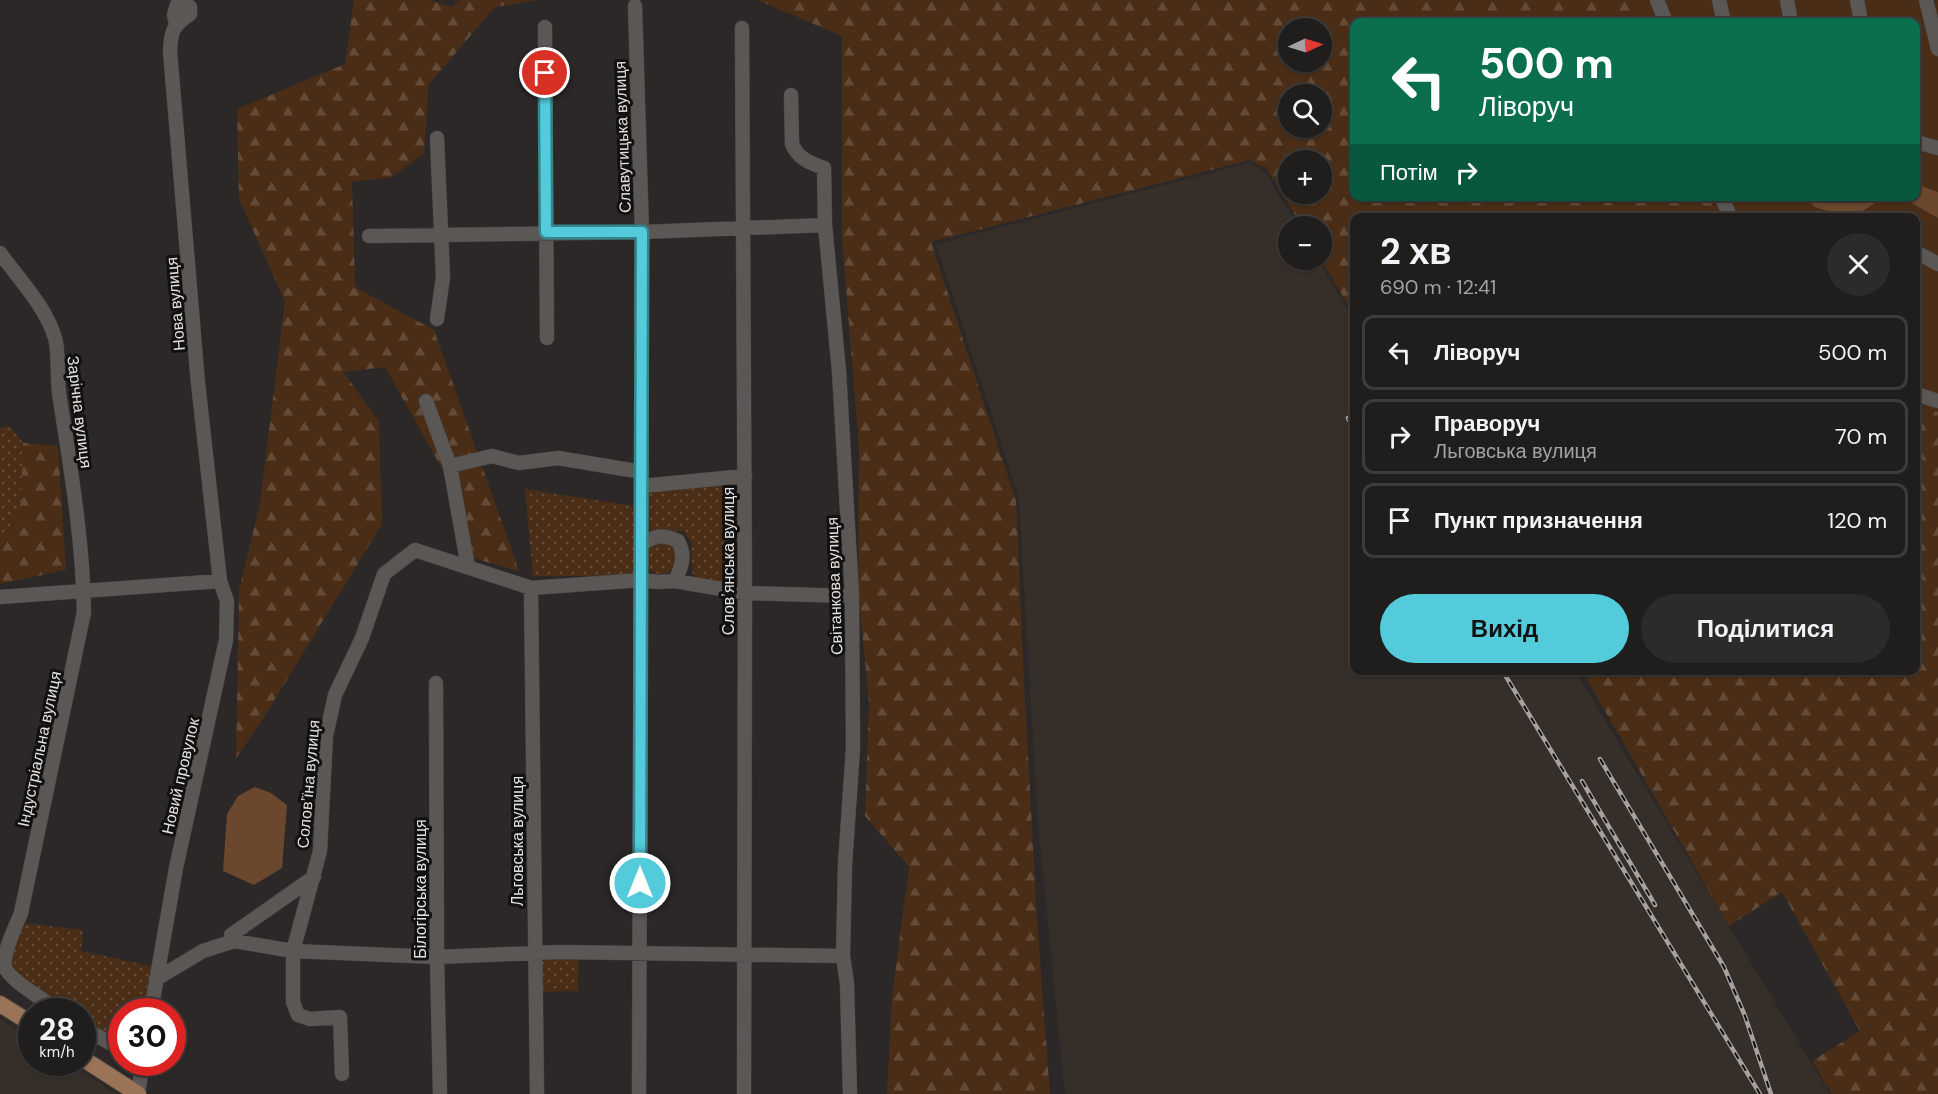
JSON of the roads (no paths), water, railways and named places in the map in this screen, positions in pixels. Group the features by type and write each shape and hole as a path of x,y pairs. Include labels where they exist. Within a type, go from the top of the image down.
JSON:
{"main road":[{"path":"0,1004 18,1015"},
{"path":"96,1067 138,1094"}],"street":[{"path":"1658,0 1665,18"},
{"path":"1719,0 1723,18"},
{"path":"1787,0 1790,18"},
{"path":"1857,0 1860,18"},
{"path":"1926,0 1938,48"},
{"name":"Славутицька вулиця","path":"635,6 642,232 639,1094"},
{"name":"Нова вулиця","path":"176,24 170,35 170,51 198,383 220,581"},
{"path":"545,27 547,338"},
{"name":"Словʼянська вулиця","path":"742,28 745,476 744,1094"},
{"name":"Світанкова вулиця","path":"791,95 792,144 808,162 824,168 825,225 839,371 852,596 853,748 845,865 845,951 843,956 847,984 850,1094"},
{"path":"437,138 443,277 437,319"},
{"path":"1920,143 1938,148"},
{"path":"369,236 642,232 825,225"},
{"name":"Зарічна вулиця","path":"0,253 46,317 56,340 57,374 72,479 84,591"},
{"path":"1920,254 1938,264"},
{"path":"1920,395 1938,400"},
{"path":"426,401 450,466 468,567 531,588 642,580 658,582 675,580 745,593 852,596"},
{"path":"450,466 492,456 519,463 558,458 642,479 745,476"},
{"path":"641,545 652,536 667,536 678,541 683,550 683,562 675,580"},
{"name":"Соловʼїна вулиця","path":"342,1074 340,1017 310,1019 298,1015 293,1002 293,951 320,850 326,736 335,695 362,638 384,574 415,550 468,567"},
{"path":"0,597 220,581"},
{"name":"Новий провулок","path":"153,998 176,867 226,640 226,601 220,581"},
{"name":"Льговська вулиця","path":"531,588 537,1094"},
{"name":"Індустріальна вулиця","path":"42,998 11,976 5,967 6,951 21,913 84,612 84,591"},
{"name":"Білогірська вулиця","path":"436,683 440,1094"},
{"path":"234,941 231,935 314,877"},
{"path":"156,980 203,951 234,941 293,951 437,957 519,955 534,952 843,956"},
{"path":"138,1094 141,1076"}],"railway":[{"path":"1505,675 1760,1094"},
{"path":"1600,759 1724,967 1745,1016 1771,1094"},
{"path":"1582,781 1655,905"}]}
